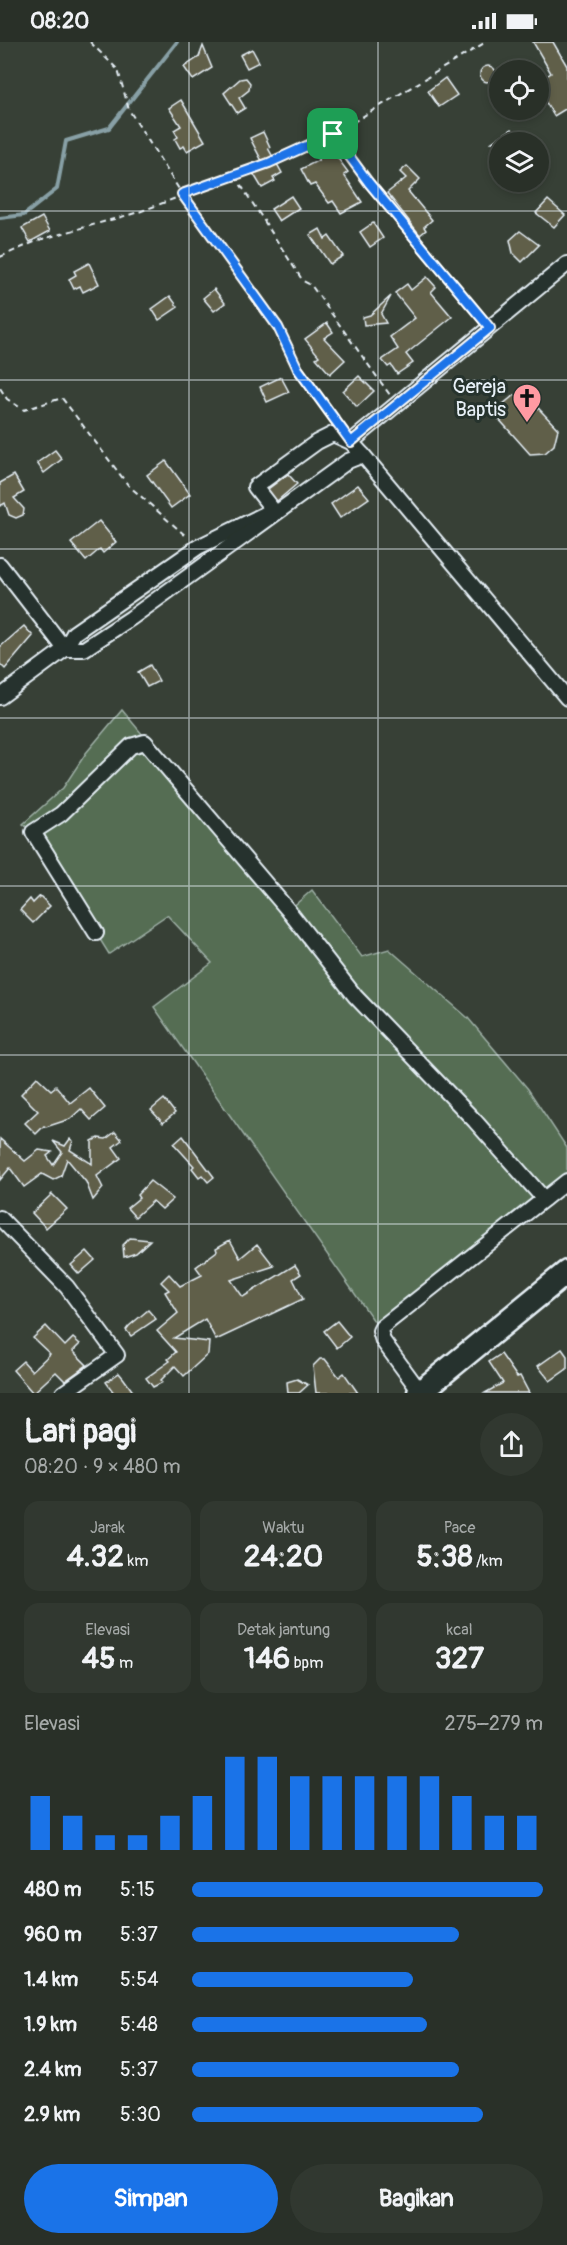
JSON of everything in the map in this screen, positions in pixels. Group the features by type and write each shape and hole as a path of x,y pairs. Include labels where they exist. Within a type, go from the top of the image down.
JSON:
{"main road":[{"path":"420,1393 567,1272"}],"street":[{"path":"351,442 567,264"},
{"path":"0,697 65,649 74,633 198,547 273,510 255,487 317,442 333,434 351,442 363,455 567,698"},
{"path":"65,649 84,649 131,618 348,461 363,455"},
{"path":"0,565 65,649"},
{"path":"96,933 33,832 61,814 131,746 145,742 288,910 355,996 475,1121 544,1199"},
{"path":"420,1393 383,1341 380,1331 382,1327 567,1182"},
{"path":"0,1218 67,1287 117,1356 63,1393"}],"lane":[{"path":"369,183 490,328"},
{"path":"298,369 351,442"}],"path":[{"path":"90,42 118,70 129,110 182,194 278,327 298,369"},
{"path":"0,257 39,240 139,212 333,134 486,42"},
{"path":"333,134 369,183"},
{"path":"234,175 303,281 312,285 397,405"},
{"path":"0,388 7,399 24,410 62,398 128,485 198,547"}],"green space":[{"path":"122,710 289,910 312,890 362,957 389,949 468,1018 528,1089 567,1148 567,1175 376,1324 154,1007 212,963 167,915 109,954 33,832 23,824 63,788 86,753"}],"building":[{"path":"533,42 553,42 567,66 567,108 554,116 549,108 549,74 551,73 549,60 543,60"},
{"path":"203,46 212,68 193,80 184,67 199,57"},
{"path":"252,49 259,62 247,68 240,55"},
{"path":"488,66 488,82 482,80 480,74 482,68"},
{"path":"246,78 250,83 249,90 239,98 245,108 237,113 224,93 240,79"},
{"path":"445,78 457,95 439,107 428,91"},
{"path":"181,100 205,141 187,151 184,146 180,148 175,139 178,137 174,130 181,126 169,108"},
{"path":"263,132 270,147 268,148 282,173 273,178 275,181 262,188 253,173 265,167 250,138"},
{"path":"331,149 348,172 344,175 362,202 341,213 333,201 329,203 315,184 310,186 301,169 319,160 317,158"},
{"path":"407,166 420,179 408,191 432,220 424,227 426,230 420,235 387,193 406,178 400,172"},
{"path":"291,196 299,208 279,221 271,209"},
{"path":"548,200 565,215 554,227 536,213"},
{"path":"42,217 50,231 30,242 22,228"},
{"path":"373,223 383,238 370,247 360,232"},
{"path":"320,229 325,239 329,236 343,256 330,264 310,235"},
{"path":"520,231 539,245 522,262 513,253 510,240"},
{"path":"89,263 99,284 83,292 80,286 74,289 69,279 76,275 74,271"},
{"path":"427,277 436,287 431,292 452,317 406,354 413,363 397,374 391,365 388,367 382,360 398,349 390,337 415,318 395,293 407,284 411,290"},
{"path":"214,289 225,303 214,311 203,298"},
{"path":"170,296 178,307 159,320 152,309"},
{"path":"391,296 381,314 386,323 364,325 363,317 370,315"},
{"path":"327,323 333,332 324,338 345,360 330,374 316,358 319,356 305,339"},
{"path":"359,376 374,391 357,407 343,391"},
{"path":"281,377 289,392 267,402 260,387"},
{"name":"Gereja Baptis","path":"525,394 558,429 554,445 545,453 530,454 497,417 502,405 513,396"},
{"path":"55,450 62,459 44,473 37,463"},
{"path":"166,461 190,494 171,508 147,475"},
{"path":"288,474 297,484 277,501 268,489"},
{"path":"14,475 24,492 14,498 24,509 23,515 16,518 9,515 5,503 0,506 0,483"},
{"path":"358,485 369,498 340,518 331,504"},
{"path":"99,521 116,542 103,553 100,549 86,561 71,543"},
{"path":"24,626 33,636 5,669 0,664 0,647"},
{"path":"150,665 159,681 147,687 138,672"},
{"path":"40,896 50,906 33,923 20,910 30,899 33,903"},
{"path":"37,1077 51,1090 56,1086 70,1103 89,1088 105,1108 91,1120 81,1109 70,1119 44,1126 36,1134 25,1123 38,1111 21,1094"},
{"path":"164,1099 175,1113 163,1123 151,1110"},
{"path":"115,1132 122,1140 113,1147 121,1158 97,1176 103,1188 93,1200 86,1182 67,1159 61,1176 53,1180 42,1174 24,1187 10,1168 0,1180 0,1139 25,1161 39,1150 52,1152 47,1156 53,1165 62,1152 53,1141 65,1146 70,1139 73,1141 70,1150 92,1164 92,1141 98,1138 106,1139"},
{"path":"183,1136 214,1177 208,1182 202,1175 199,1177 192,1168 194,1166 174,1144"},
{"path":"150,1181 173,1199 162,1209 153,1201 135,1217 127,1208 139,1198 137,1195"},
{"path":"52,1194 67,1209 46,1228 32,1213"},
{"path":"130,1238 150,1240 136,1253 124,1257 123,1245"},
{"path":"230,1240 240,1258 257,1244 274,1266 231,1280 243,1297 295,1265 301,1274 293,1279 303,1299 216,1340 205,1319 174,1338 209,1342 208,1354 184,1376 175,1366 161,1380 163,1382 153,1387 146,1378 170,1361 168,1359 176,1352 157,1331 178,1313 165,1292 169,1290 161,1282 169,1274 180,1286 202,1275 196,1267 217,1251 216,1248"},
{"path":"87,1251 95,1260 79,1274 71,1265"},
{"path":"148,1310 156,1319 131,1336 126,1330"},
{"path":"337,1321 350,1337 337,1348 324,1331"},
{"path":"46,1326 65,1346 73,1338 80,1344 73,1351 87,1365 65,1381 56,1372 33,1393 13,1370 23,1361 32,1371 50,1354 33,1338"},
{"path":"562,1349 567,1356 567,1369 550,1381 538,1366"},
{"path":"501,1354 517,1377 520,1376 529,1393 485,1393 503,1383 489,1362"},
{"path":"320,1359 325,1359 339,1377 344,1373 358,1393 316,1393 313,1366"},
{"path":"119,1373 134,1393 114,1393 106,1382"},
{"path":"297,1379 308,1385 299,1393 288,1393 287,1382"}],"waterway":[{"path":"0,218 24,215 57,189 66,141 109,128 177,42"}],"place":[{"name":"Gereja Baptis","path":"527,424"}],"route":[{"path":"333,134 369,183 490,328 351,442 298,369 278,327 182,194 269,163 333,134"}]}
